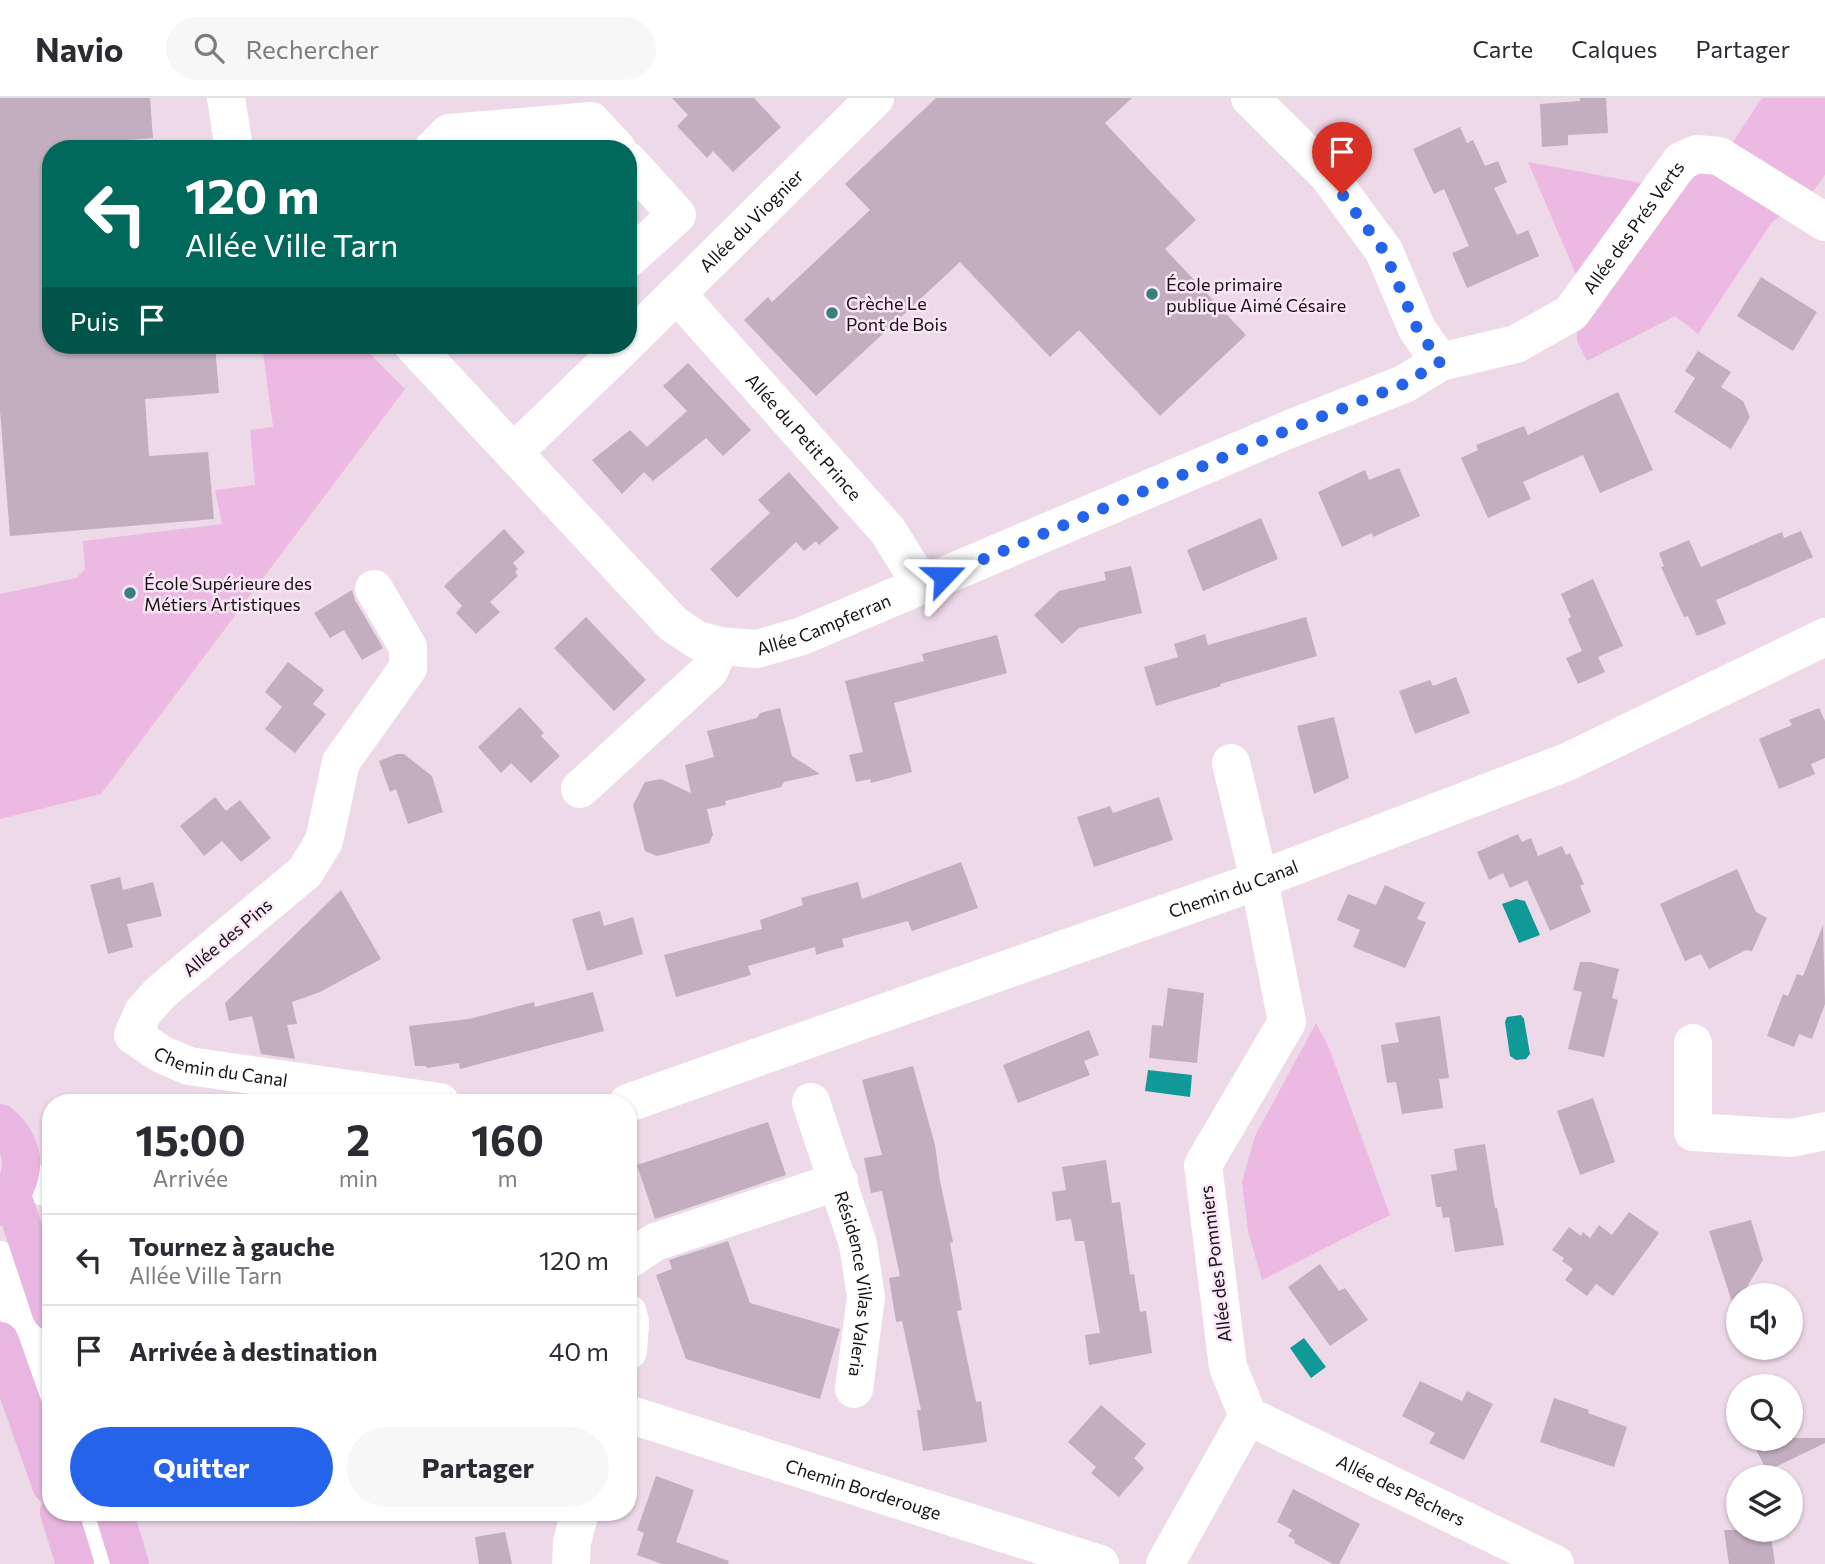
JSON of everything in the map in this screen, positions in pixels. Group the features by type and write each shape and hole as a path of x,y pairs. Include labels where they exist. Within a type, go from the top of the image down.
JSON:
{"main road":[{"path":"0,1123 9,1130 22,1161 21,1192 42,1270"},
{"path":"0,1341 42,1460"},
{"path":"62,1521 75,1564"},
{"path":"117,1521 130,1564"}],"street":[{"path":"226,98 233,140"},
{"name":"Allée du Viognier","path":"637,333 876,98"},
{"path":"1250,98 1328,176 1384,251 1417,328 1440,362"},
{"path":"442,140 449,133 501,139 591,121 609,140"},
{"name":"Allée des Prés Verts","path":"1440,362 1516,344 1570,313 1681,161 1697,154 1719,156 1825,222"},
{"path":"637,171 677,215 637,251"},
{"name":"Allée du Petit Prince","path":"677,294 888,531 922,586"},
{"name":"Allée Campferran","path":"421,354 673,624 697,640 720,646 757,649 802,636 1404,384 1440,362"},
{"name":"Allée du Viognier","path":"514,452 616,354"},
{"name":"Allée des Pins","path":"133,1035 143,1012 161,992 305,872 324,841 341,762 408,668 408,647 374,589"},
{"name":"Chemin du Canal","path":"637,1100 1259,880 1567,762 1825,637"},
{"path":"580,789 709,671 720,646"},
{"name":"Allée des Pommiers","path":"1231,763 1259,880 1287,1022 1203,1165 1228,1367 1248,1416"},
{"name":"Chemin du Canal","path":"133,1035 161,1054 189,1066 384,1094"},
{"path":"1693,1043 1693,1132 1792,1138 1825,1131"},
{"name":"Résidence Villas Valeria","path":"811,1102 859,1244 866,1297 854,1389"},
{"name":"Résidence Villas Valeria","path":"637,1254 656,1242 839,1181"},
{"path":"0,1260 42,1381"},
{"path":"1165,1564 1248,1416"},
{"name":"Allée des Pêchers","path":"1248,1416 1555,1564"},
{"name":"Chemin Borderouge","path":"637,1417 1100,1564"},
{"path":"90,1521 105,1564"},
{"path":"571,1564 572,1542 578,1521"}],"shaded area":[{"path":"1762,98 1825,98 1825,175 1814,190 1772,222 1698,334 1675,316 1587,361 1577,341 1577,277 1528,162 1679,190 1729,148"},
{"path":"263,354 370,354 405,389 101,794 0,819 0,594 76,578 85,569 83,541 222,524 215,490 255,485 250,430 273,427"},
{"path":"1316,1023 1329,1048 1390,1215 1262,1280 1248,1231 1242,1182 1255,1136"}],"water":[{"path":"1516,899 1525,901 1540,935 1519,943 1502,904"},
{"path":"1521,1015 1530,1054 1526,1059 1516,1060 1510,1056 1505,1022 1507,1017"},
{"path":"1148,1070 1192,1075 1190,1097 1145,1091"},
{"path":"1304,1338 1326,1367 1311,1378 1290,1348"}],"building":[{"path":"0,98 150,98 153,138 42,140 42,354 216,354 219,393 145,399 149,456 208,452 214,519 10,536 0,411"},
{"path":"672,98 754,98 781,127 733,172 713,151 707,158 677,126 688,115"},
{"path":"936,98 1132,98 1105,123 1196,220 1165,249 1246,335 1160,416 1079,330 1050,357 960,262 816,396 744,320 768,297 772,302 870,210 845,184"},
{"path":"1580,98 1606,98 1608,133 1568,135 1568,145 1542,147 1540,104 1580,101"},
{"path":"1460,127 1467,143 1473,140 1485,166 1498,161 1507,182 1494,188 1517,235 1528,230 1539,256 1467,288 1452,253 1469,246 1444,189 1434,194 1413,149"},
{"path":"1761,277 1817,312 1793,351 1737,316"},
{"path":"1698,351 1731,372 1721,387 1743,401 1750,417 1731,449 1674,412 1695,378 1685,371"},
{"path":"688,363 751,430 723,456 706,438 653,481 644,472 622,494 592,460 630,430 647,447 687,411 663,386"},
{"path":"1618,392 1653,470 1600,493 1583,455 1523,482 1531,499 1488,518 1461,458 1478,450 1476,445 1524,426 1528,435"},
{"path":"1399,468 1420,516 1373,537 1372,533 1342,547 1318,492 1365,470 1369,480"},
{"path":"789,472 839,528 819,545 816,541 804,551 796,542 737,598 710,569 770,513 758,500"},
{"path":"1261,518 1278,559 1203,591 1187,550"},
{"path":"504,529 525,552 513,563 518,569 515,572 518,576 490,602 500,612 476,634 456,613 462,606 444,586"},
{"path":"1801,531 1813,557 1716,600 1726,624 1697,636 1688,616 1684,617 1661,567 1664,566 1659,553 1689,540 1701,567 1782,532 1784,538"},
{"path":"1131,566 1142,613 1079,628 1062,644 1034,615 1059,591 1106,580 1104,572"},
{"path":"1593,579 1623,646 1598,657 1605,672 1578,684 1566,658 1582,651 1561,594"},
{"path":"352,590 383,648 362,660 344,630 330,638 314,613"},
{"path":"586,617 646,680 614,711 554,648"},
{"path":"1306,617 1317,656 1156,706 1144,667 1178,657 1174,644 1205,634 1208,645"},
{"path":"997,635 1007,673 894,703 912,772 871,783 870,779 856,782 849,755 863,752 845,681 924,661 922,654"},
{"path":"288,662 324,690 313,704 326,714 295,753 265,729 282,707 265,692"},
{"path":"1456,677 1470,713 1415,734 1399,691 1430,680 1433,686"},
{"path":"520,707 544,733 541,736 560,756 531,783 511,763 501,773 478,747"},
{"path":"780,708 792,756 820,774 784,782 781,787 725,801 726,805 707,809 713,835 709,843 657,856 645,851 633,805 645,782 661,779 691,793 685,765 714,757 707,731 757,718 760,713"},
{"path":"1819,708 1825,721 1825,758 1811,764 1815,774 1779,789 1759,739 1792,725 1789,720"},
{"path":"1334,717 1349,778 1314,794 1297,726"},
{"path":"404,754 432,776 443,812 408,824 396,789 390,792 379,761"},
{"path":"215,797 226,811 240,800 271,838 241,862 222,841 204,856 180,826"},
{"path":"1159,797 1173,840 1094,867 1077,817 1110,806 1113,813"},
{"path":"1518,834 1522,842 1531,838 1538,856 1562,846 1566,855 1570,853 1584,884 1580,886 1591,912 1550,931 1527,880 1510,888 1503,873 1489,880 1477,852"},
{"path":"961,862 978,908 912,931 908,921 842,939 844,947 816,955 815,947 748,966 751,975 676,997 664,955 762,929 760,920 803,905 801,898 858,882 862,899"},
{"path":"1737,869 1756,912 1767,918 1752,951 1746,950 1709,969 1701,954 1685,961 1660,904"},
{"path":"120,877 123,890 153,882 162,916 127,924 133,947 108,954 90,885"},
{"path":"1385,885 1425,903 1417,919 1426,922 1405,968 1353,947 1360,930 1337,920 1348,894 1376,905"},
{"path":"341,890 381,959 320,992 292,1002 297,1024 287,1025 295,1059 261,1054 252,1016 229,1021 225,1003"},
{"path":"600,911 604,926 633,917 643,954 587,971 572,919"},
{"path":"1823,925 1825,1004 1812,1039 1799,1034 1794,1047 1767,1036 1783,994 1788,996 1797,974 1803,976"},
{"path":"1580,962 1619,969 1612,998 1618,1000 1604,1057 1568,1049 1582,992 1573,990"},
{"path":"1168,988 1204,993 1197,1063 1149,1058 1152,1025 1163,1026"},
{"path":"593,992 604,1031 460,1069 459,1063 427,1068 415,1066 409,1026 469,1019 534,1002 535,1007"},
{"path":"1440,1016 1449,1078 1439,1079 1443,1108 1402,1114 1396,1082 1387,1083 1381,1045 1399,1042 1395,1023"},
{"path":"1089,1030 1099,1055 1084,1061 1090,1075 1018,1103 1003,1065"},
{"path":"913,1066 935,1145 953,1242 950,1243 962,1310 957,1311 976,1402 981,1401 987,1442 923,1451 917,1410 921,1410 902,1321 896,1322 889,1278 900,1276 882,1191 871,1193 864,1158 882,1155 862,1080"},
{"path":"1593,1098 1615,1162 1580,1175 1557,1111"},
{"path":"768,1122 786,1175 655,1219 637,1165"},
{"path":"1485,1144 1504,1245 1455,1252 1449,1217 1443,1218 1441,1207 1436,1207 1431,1175 1457,1170 1454,1149"},
{"path":"1106,1160 1112,1203 1120,1202 1130,1275 1134,1274 1140,1312 1146,1311 1152,1353 1089,1365 1085,1335 1100,1333 1084,1241 1075,1241 1071,1219 1056,1221 1052,1192 1066,1190 1062,1167"},
{"path":"1629,1212 1659,1233 1613,1296 1596,1284 1587,1296 1565,1280 1573,1269 1562,1261 1564,1258 1552,1250 1569,1227 1581,1236 1583,1232 1590,1238 1599,1225 1612,1235"},
{"path":"1751,1220 1763,1260 1749,1283 1726,1283 1709,1231"},
{"path":"728,1241 750,1303 840,1329 820,1399 686,1359 656,1275 672,1269 669,1260"},
{"path":"1320,1264 1339,1291 1345,1288 1368,1320 1330,1346 1288,1287"},
{"path":"1420,1381 1462,1401 1467,1391 1493,1404 1464,1460 1429,1443 1435,1433 1402,1416"},
{"path":"1554,1398 1627,1427 1614,1467 1540,1442"},
{"path":"1101,1405 1146,1444 1134,1458 1144,1468 1119,1497 1091,1473 1096,1467 1068,1442"},
{"path":"1803,1438 1825,1438 1825,1443 1779,1465 1764,1465 1757,1451 1803,1451"},
{"path":"656,1476 694,1490 676,1542 729,1561 728,1564 662,1564 637,1555 644,1533 637,1530"},
{"path":"1293,1489 1360,1524 1339,1564 1333,1564 1294,1543 1295,1540 1288,1536 1292,1530 1277,1522"},
{"path":"1724,1530 1726,1542 1772,1542 1775,1564 1729,1564"},
{"path":"505,1532 512,1564 479,1564 475,1537"}],"place":[{"name":"École primaire publique Aimé Césaire","path":"1152,294"},
{"name":"Crèche Le Pont de Bois","path":"832,313"},
{"name":"École Supérieure des Métiers Artistiques","path":"130,593"}],"route":[{"path":"944,576 1290,429 1404,384 1440,362 1417,328 1384,251 1342,194"}]}
